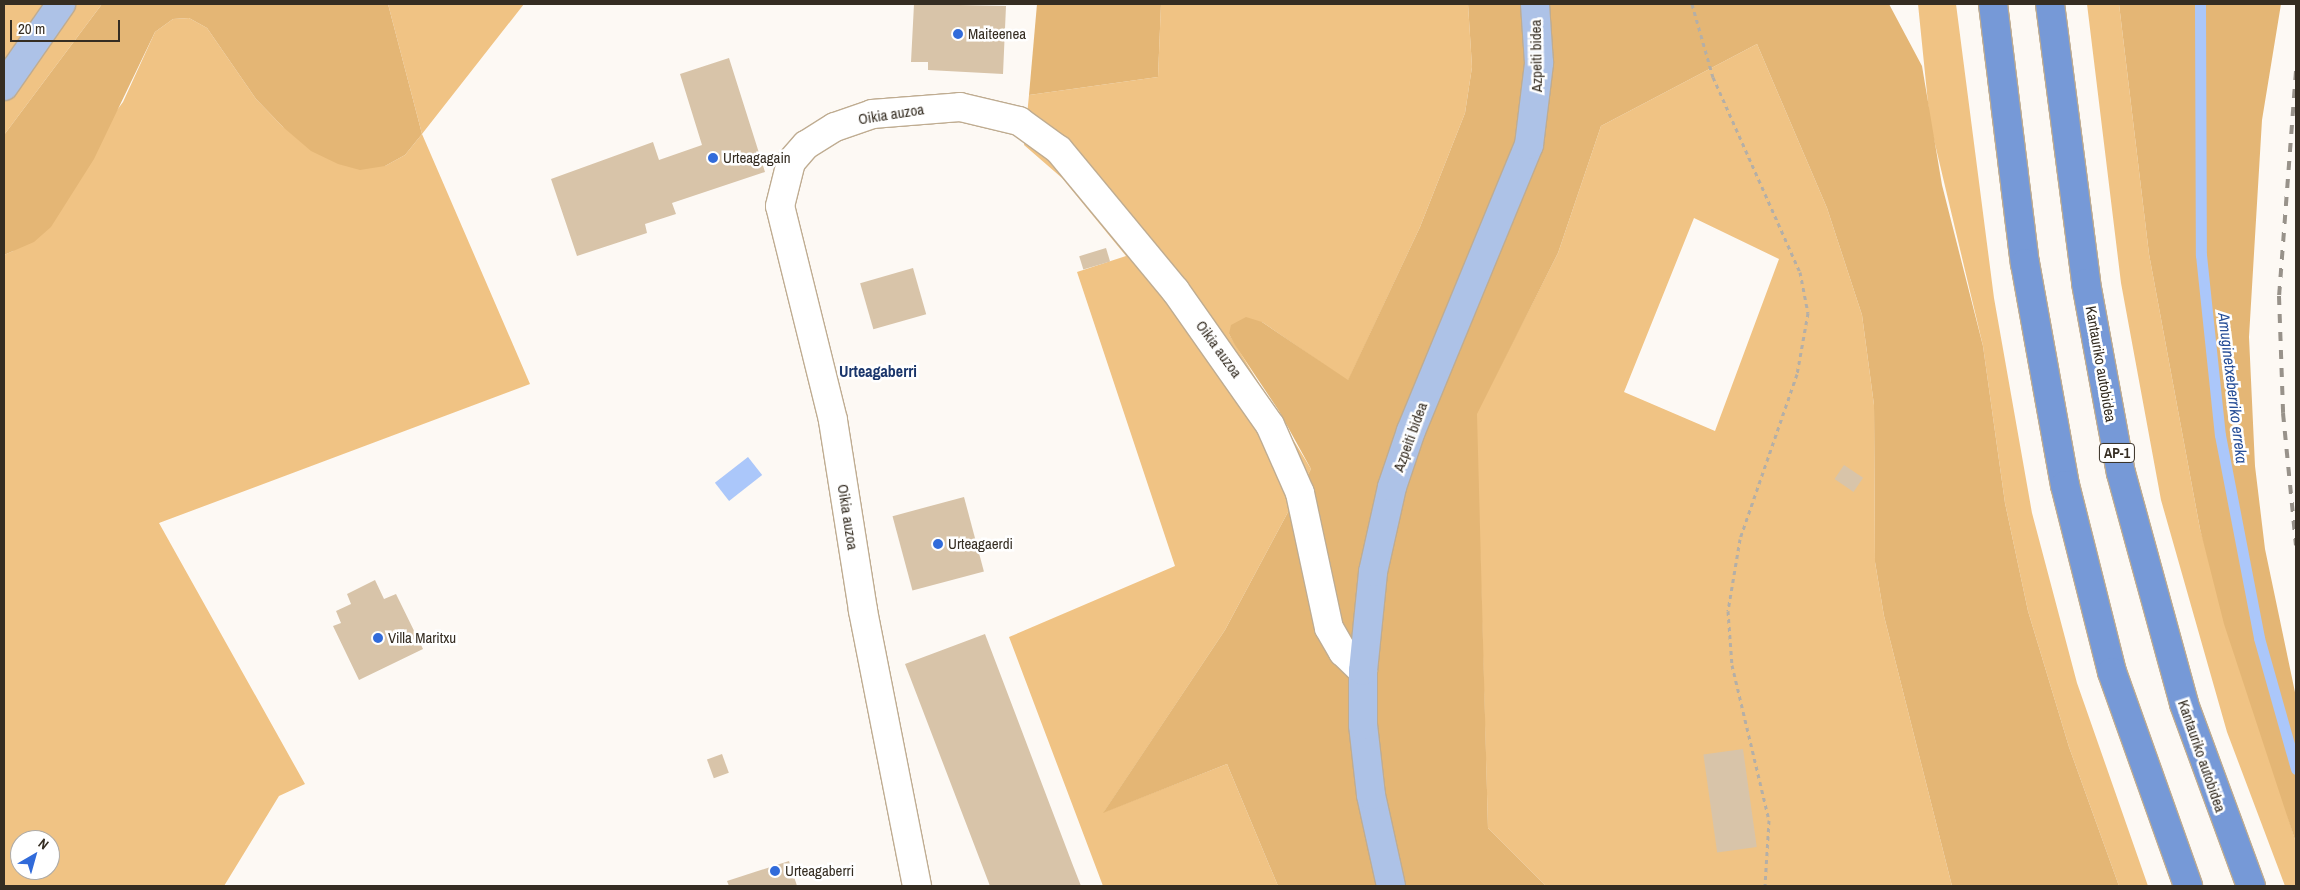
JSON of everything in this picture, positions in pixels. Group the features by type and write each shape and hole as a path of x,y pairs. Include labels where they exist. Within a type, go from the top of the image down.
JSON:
{"highway":[{"path":"1993,4 2025,263 2065,485 2112,672 2188,886"},
{"name":"Kantauriko autobidea","path":"2050,4 2086,283 2121,473 2181,695 2251,886"}],"main road":[{"path":"4,86 61,4"},
{"name":"Azpeiti bidea","path":"1391,886 1367,767 1363,671 1373,572 1392,487 1440,355 1529,145 1539,62 1535,4"}],"street":[{"name":"Oikia auzoa","path":"918,886 863,610 833,420 798,286 780,194 791,162 821,134 872,114 960,107 1003,115 1041,133 1175,290 1262,411 1300,493 1329,628 1343,652 1363,671"}],"path":[{"path":"1692,4 1713,77 1800,272 1808,313 1796,374 1740,539 1728,611 1732,665 1769,820 1766,886"}],"shaded area":[{"path":"4,4 102,4 4,135"},
{"path":"102,4 388,4 422,134 405,155 385,166 360,170 338,164 311,151 283,127 256,99 207,28 189,18 173,19 155,32 94,159 51,227 34,242 4,255 4,135"},
{"path":"388,4 524,4 422,134"},
{"path":"1037,4 1161,4 1158,77 1029,95"},
{"path":"1161,4 1468,4 1472,67 1465,113 1420,227 1348,381 1262,322 1229,334 1311,469 1225,630 1104,812 1227,764 1278,886 1103,886 1009,637 1175,566 1077,272 1126,256 1062,178 1024,145 1029,95 1158,77"},
{"path":"1468,4 1889,4 1922,66 1942,185 1983,346 2005,503 2028,611 2069,747 2119,886 1952,886 1884,616 1875,562 1874,405 1862,315 1827,208 1757,44 1601,126 1558,253 1477,414 1488,828 1546,886 1278,886 1227,764 1103,813 1225,630 1311,469 1279,411 1235,345 1229,334 1231,325 1246,317 1262,322 1348,380 1420,227 1465,113 1472,67"},
{"path":"1918,4 1956,4 1994,298 2032,513 2077,683 2148,886 2119,886 2069,747 2028,611 2005,503 1983,346 1930,123"},
{"path":"2087,4 2119,4 2149,254 2200,529 2296,843 2296,886 2285,886 2227,732 2161,500 2121,283"},
{"path":"2119,4 2281,4 2262,120 2249,337 2255,466 2265,549 2296,697 2296,843 2224,624 2200,529 2149,254"},
{"path":"189,18 207,28 256,99 283,127 385,166 405,155 422,134 530,384 159,523 305,784 279,796 224,886 4,886 4,255 13,251 123,102 155,32 173,19"},
{"path":"1757,44 1827,208 1862,315 1874,405 1875,562 1884,616 1952,886 1546,886 1488,828 1476,414 1558,253 1601,126","holes":["1694,218 1779,259 1715,431 1624,392"]}],"water":[{"path":"748,457 762,475 729,501 715,483"}],"building":[{"name":"Maiteenea","path":"914,4 1006,6 1003,74 928,70 928,62 911,62"},
{"name":"Urteagagain","path":"729,58 765,172 672,203 676,214 645,224 647,233 577,256 551,179 653,142 659,160 702,145 680,74"},
{"path":"1106,248 1110,261 1083,270 1079,256"},
{"path":"913,268 926,314 873,329 860,283"},
{"path":"1844,465 1863,478 1854,492 1834,479"},
{"name":"Urteagaerdi","path":"964,497 984,571 912,591 893,516"},
{"name":"Villa Maritxu","path":"375,580 384,599 396,594 423,649 359,680 333,626 341,623 336,611 351,604 347,594"},
{"path":"985,634 1081,886 990,886 905,664"},
{"path":"1743,749 1757,847 1717,853 1703,755"},
{"path":"722,754 729,773 714,778 707,759"},
{"name":"Urteagaberri","path":"789,861 797,886 729,886 727,881"}],"waterway":[{"name":"Amuginetxeberriko erreka","path":"2200,4 2201,255 2220,435 2259,638 2296,769"}],"railway":[{"path":"2296,71 2279,296 2283,413 2296,545"}],"place":[{"name":"Maiteenea","path":"958,34"},
{"name":"Urteagagain","path":"713,158"},
{"name":"Urteagaerdi","path":"938,544"},
{"name":"Villa Maritxu","path":"378,638"},
{"name":"Urteagaberri","path":"775,871"}],"district":[{"name":"Urteagaberri","path":"878,371"}]}
